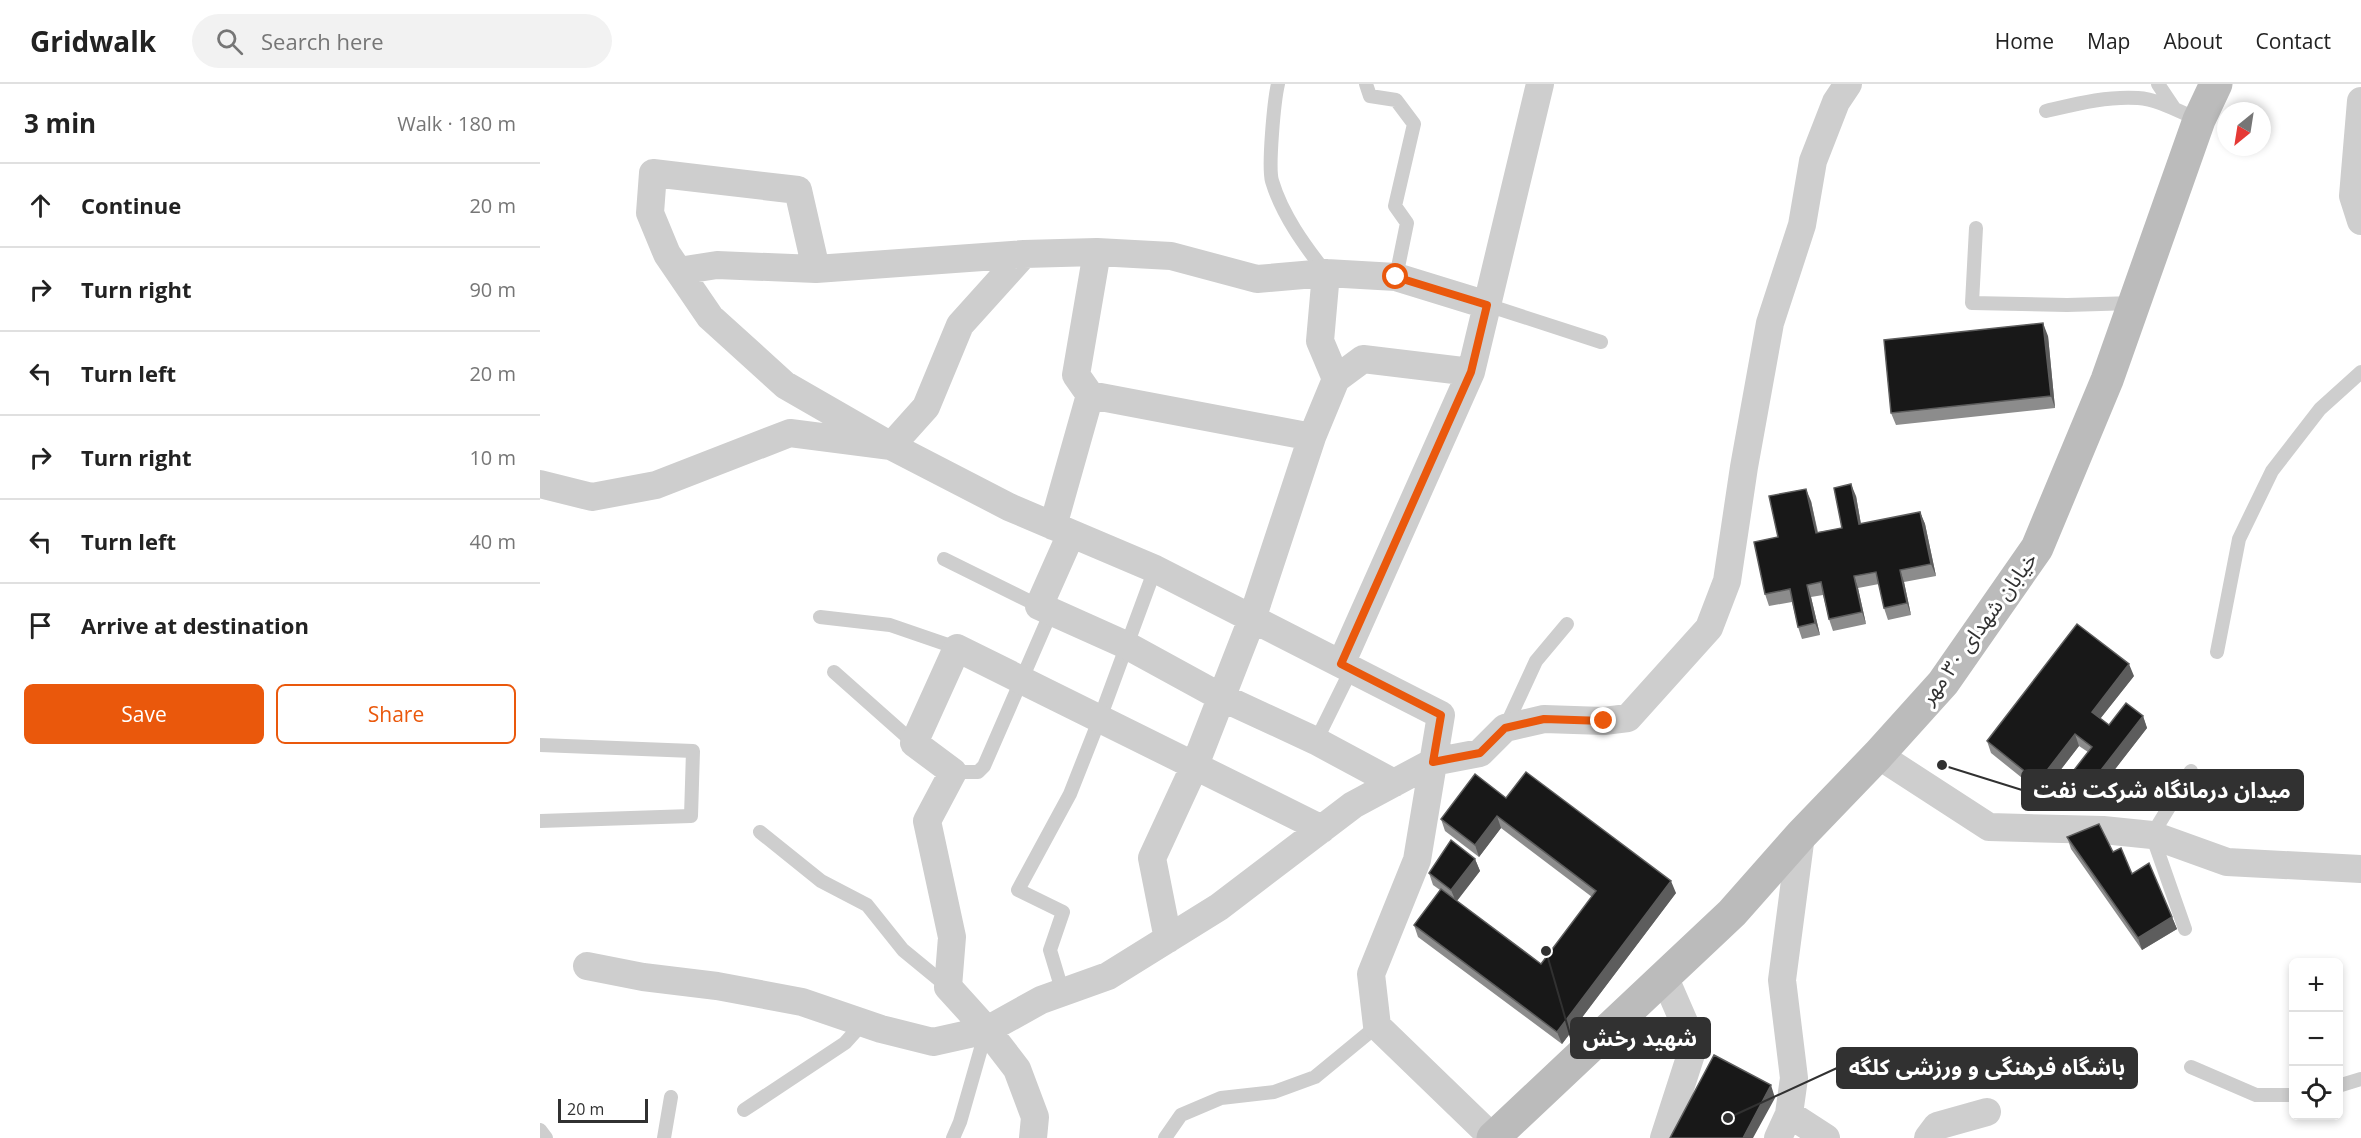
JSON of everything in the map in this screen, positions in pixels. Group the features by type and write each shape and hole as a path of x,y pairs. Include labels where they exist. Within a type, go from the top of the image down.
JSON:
{"main road":[{"name":"خیابان شهدای ۳۰ مهر","path":"1493,1138 1732,913 1801,835 1878,755 1943,683 2037,548 2107,380 2134,303 2186,114 2217,84"}],"street":[{"path":"1346,667 1471,372 1540,84"},
{"path":"587,966 802,1002 864,1023 933,1042 987,1030 1041,1000 1108,976 1219,907 1353,805 1433,762 1480,753 1505,728 1544,719 1604,721 1628,718 1709,628 1728,581 1744,467 1770,323 1802,225 1813,160 1836,102 1848,84"},
{"path":"2358,204 2361,101"},
{"path":"816,269 798,190 653,173 650,213 667,254 710,318 785,385 891,446 1009,507 1155,569 1441,715 1417,860 1371,974 1377,1026 1493,1138"},
{"path":"1097,252 1076,375 1090,395 1312,437"},
{"path":"679,271 717,265 816,269 1024,254 1097,252 1172,256 1257,279 1326,273 1396,277 1487,305"},
{"path":"891,446 926,407 960,325 1024,254"},
{"path":"1326,273 1320,341 1336,379"},
{"path":"1168,939 1152,858 1195,765 1252,619 1312,437 1336,379 1363,359 1471,372"},
{"path":"1090,395 1045,609 1126,645 1221,697 1316,741 1394,783"},
{"path":"540,484 592,497 656,485 790,433 891,446"},
{"path":"1033,1138 1035,1117 1017,1069 987,1030 948,987 952,938 927,821 953,772 914,743 957,648 1322,829"},
{"path":"1878,755 1989,827 2103,830 2152,835 2227,862 2361,869"},
{"path":"1801,835 1782,980 1794,1078 1784,1126 1826,1138"},
{"path":"1664,976 1694,1046 1664,1138"},
{"path":"1928,1138 1937,1126 1987,1112"}],"lane":[{"path":"1278,84 1274,100 1272,180 1298,236 1326,273"},
{"path":"1366,84 1370,96 1396,100 1414,124 1395,206 1407,223 1396,277"},
{"path":"2158,84 2186,114"},
{"path":"2046,111 2092,100 2140,98 2186,114"},
{"path":"1976,228 1972,303 2067,305 2134,303"},
{"path":"1487,305 1601,342"},
{"path":"2217,652 2239,539 2272,471 2320,409 2361,372"},
{"path":"944,559 1045,609 1020,679 984,766 978,772 953,772"},
{"path":"1063,993 1050,950 1063,912 1018,890 1070,794 1155,569"},
{"path":"820,617 890,625 957,648"},
{"path":"1505,728 1536,662 1566,624"},
{"path":"1316,741 1346,667"},
{"path":"834,672 914,743"},
{"path":"540,744 693,751 691,816 540,821"},
{"path":"2185,929 2152,835 2191,771"},
{"path":"760,832 821,881 867,905 903,950 948,987"},
{"path":"744,1110 845,1043 864,1023"},
{"path":"1165,1138 1181,1115 1221,1098 1274,1092 1315,1077 1377,1026"},
{"path":"953,1138 960,1122 987,1030"},
{"path":"2191,1067 2256,1095 2289,1095"},
{"path":"2343,1084 2361,1079"},
{"path":"664,1138 671,1097"},
{"path":"540,1130 546,1138"}],"building":[{"path":"2043,323 2051,396 1891,413 1884,340"},
{"path":"1851,484 1859,524 1920,512 1931,564 1900,570 1907,603 1884,608 1876,572 1854,576 1862,612 1829,619 1821,582 1807,585 1815,623 1798,627 1790,589 1765,594 1754,542 1778,537 1769,496 1806,489 1816,533 1842,528 1834,488"},
{"path":"2077,624 2129,664 2092,712 2109,725 2126,703 2143,716 2091,783 2074,770 2092,747 2075,734 2038,782 1987,741"},
{"path":"1526,772 1671,881 1557,1032 1414,925 1441,889 1541,964 1596,891 1497,816 1475,845 1441,819 1475,774 1506,798"},
{"path":"2099,824 2113,852 2121,848 2132,874 2149,863 2172,917 2138,938 2067,837"},
{"path":"1451,840 1475,859 1451,890 1429,873"},
{"path":"1714,1055 1771,1085 1743,1138 1670,1138"}],"place":[{"name":"میدان درمانگاه شرکت نفت","path":"1942,765"},
{"name":"شهید رخش","path":"1546,951"},
{"name":"باشگاه فرهنگی و ورزشی کلگه","path":"1728,1118"}],"route":[{"path":"1396,277 1487,305 1471,372 1341,664 1441,715 1433,762 1480,753 1505,728 1544,719 1604,721"}]}
